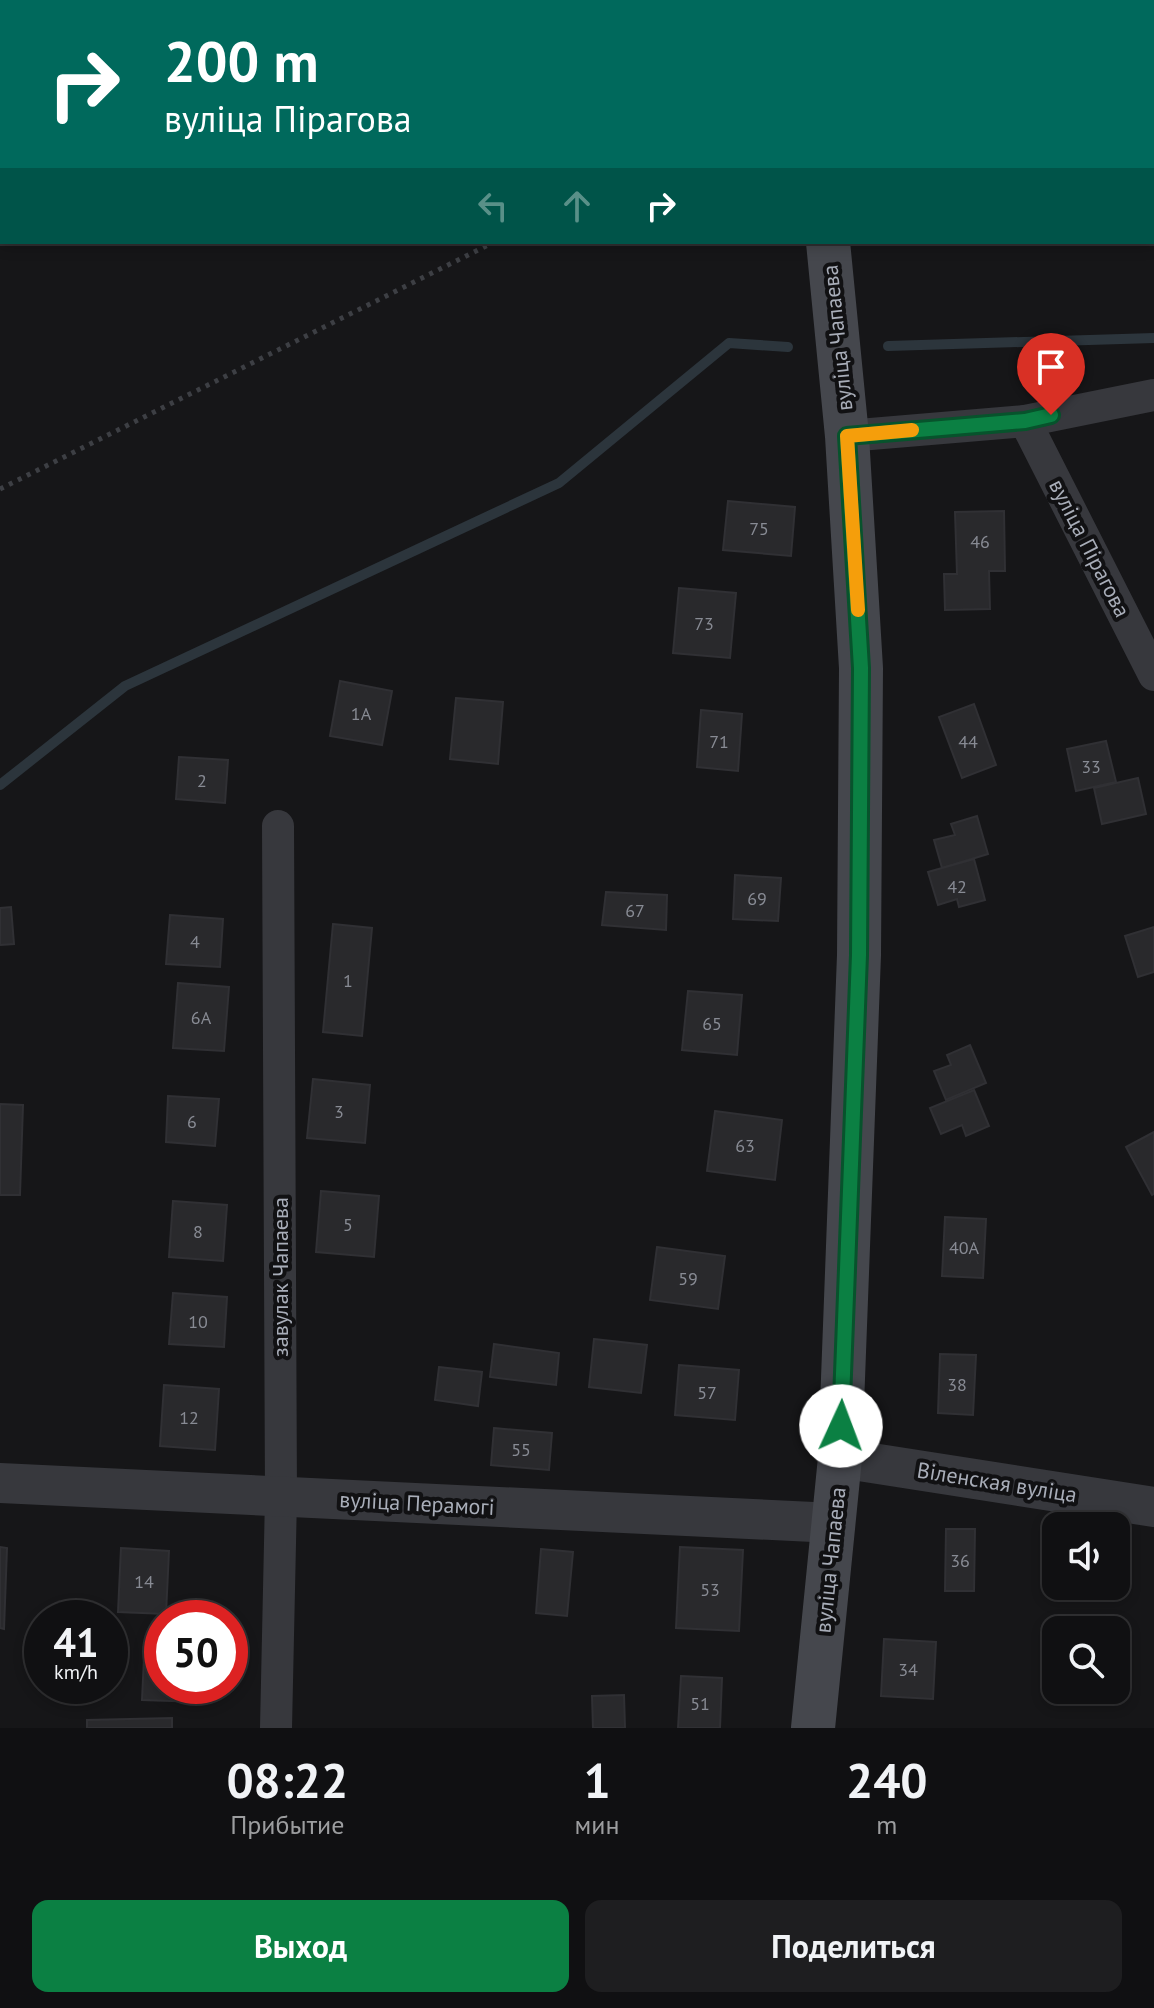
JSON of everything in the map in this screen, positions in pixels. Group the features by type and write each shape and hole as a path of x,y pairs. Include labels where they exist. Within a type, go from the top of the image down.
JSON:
{"main road":[{"name":"вуліца Чапаева","path":"813,1728 840,1458 860,892 861,668 847,436 828,244"}],"street":[{"path":"847,436 1025,421 1154,395"},
{"name":"вуліца Пірагова","path":"1025,421 1154,675"},
{"name":"завулак Чапаева","path":"276,1728 281,1497 278,826"},
{"name":"Віленская вуліца","path":"840,1458 1154,1507"},
{"name":"вуліца Перамогі","path":"0,1483 834,1523"}],"path":[{"path":"0,489 490,244"}],"building":[{"path":"728,501 795,507 791,556 723,550"},
{"path":"1004,511 1005,571 989,571 990,609 945,610 944,574 957,574 955,512"},
{"path":"679,588 736,593 730,658 673,653"},
{"path":"340,681 392,691 382,745 330,736"},
{"path":"456,698 503,702 498,764 450,759"},
{"path":"974,704 996,765 962,778 939,717"},
{"path":"701,710 742,714 738,771 697,767"},
{"path":"1106,741 1116,782 1076,791 1067,749"},
{"path":"179,757 228,760 225,803 176,799"},
{"path":"1138,778 1146,814 1102,824 1094,788"},
{"path":"977,816 988,854 942,868 934,840 955,835 951,824"},
{"path":"974,859 985,900 959,907 957,899 938,905 928,872"},
{"path":"735,875 781,878 778,921 733,919"},
{"path":"606,892 667,895 666,930 602,925"},
{"path":"11,907 14,944 0,945 0,908"},
{"path":"170,915 223,919 220,967 166,964"},
{"path":"333,924 372,928 362,1036 323,1032"},
{"path":"1154,927 1154,972 1138,977 1125,936"},
{"path":"178,983 229,987 224,1051 173,1048"},
{"path":"688,991 742,995 737,1055 682,1050"},
{"path":"970,1045 986,1083 946,1100 934,1071 951,1065 947,1055"},
{"path":"313,1079 370,1085 365,1143 307,1138"},
{"path":"974,1090 989,1126 966,1136 962,1125 941,1134 930,1108"},
{"path":"168,1096 219,1099 215,1146 166,1142"},
{"path":"0,1104 23,1105 20,1195 0,1195"},
{"path":"715,1111 782,1120 775,1180 707,1171"},
{"path":"1154,1132 1154,1194 1152,1195 1126,1147"},
{"path":"321,1191 379,1196 374,1257 316,1252"},
{"path":"173,1201 227,1205 223,1261 169,1257"},
{"path":"945,1217 986,1219 983,1278 942,1276"},
{"path":"657,1247 725,1256 718,1309 650,1300"},
{"path":"173,1293 227,1297 224,1347 169,1344"},
{"path":"594,1339 647,1345 641,1393 589,1387"},
{"path":"494,1344 559,1353 556,1385 490,1377"},
{"path":"940,1354 976,1355 973,1415 938,1413"},
{"path":"679,1365 739,1370 735,1420 675,1415"},
{"path":"439,1367 482,1372 478,1406 435,1400"},
{"path":"164,1385 219,1389 215,1450 160,1446"},
{"path":"494,1428 552,1433 549,1470 491,1465"},
{"path":"946,1529 975,1529 974,1591 945,1591"},
{"path":"0,1547 7,1548 4,1629 0,1628"},
{"path":"680,1547 743,1550 739,1631 676,1628"},
{"path":"121,1548 169,1551 167,1600 144,1600 144,1613 128,1612 128,1600 119,1600"},
{"path":"541,1549 573,1552 567,1616 536,1613"},
{"path":"884,1639 936,1642 933,1699 881,1696"},
{"path":"144,1658 144,1700 142,1700"},
{"path":"681,1676 722,1678 720,1728 678,1728"},
{"path":"624,1695 625,1728 593,1728 592,1696"},
{"path":"172,1718 172,1728 87,1728 87,1720"}],"waterway":[{"path":"888,346 1154,338"},
{"path":"0,785 125,686 559,483 729,343 788,347"}],"slow traffic":[{"path":"858,610 847,436 912,430"}],"route":[{"path":"841,1426 859,955 861,668 847,436 1025,421 1051,415"}]}
